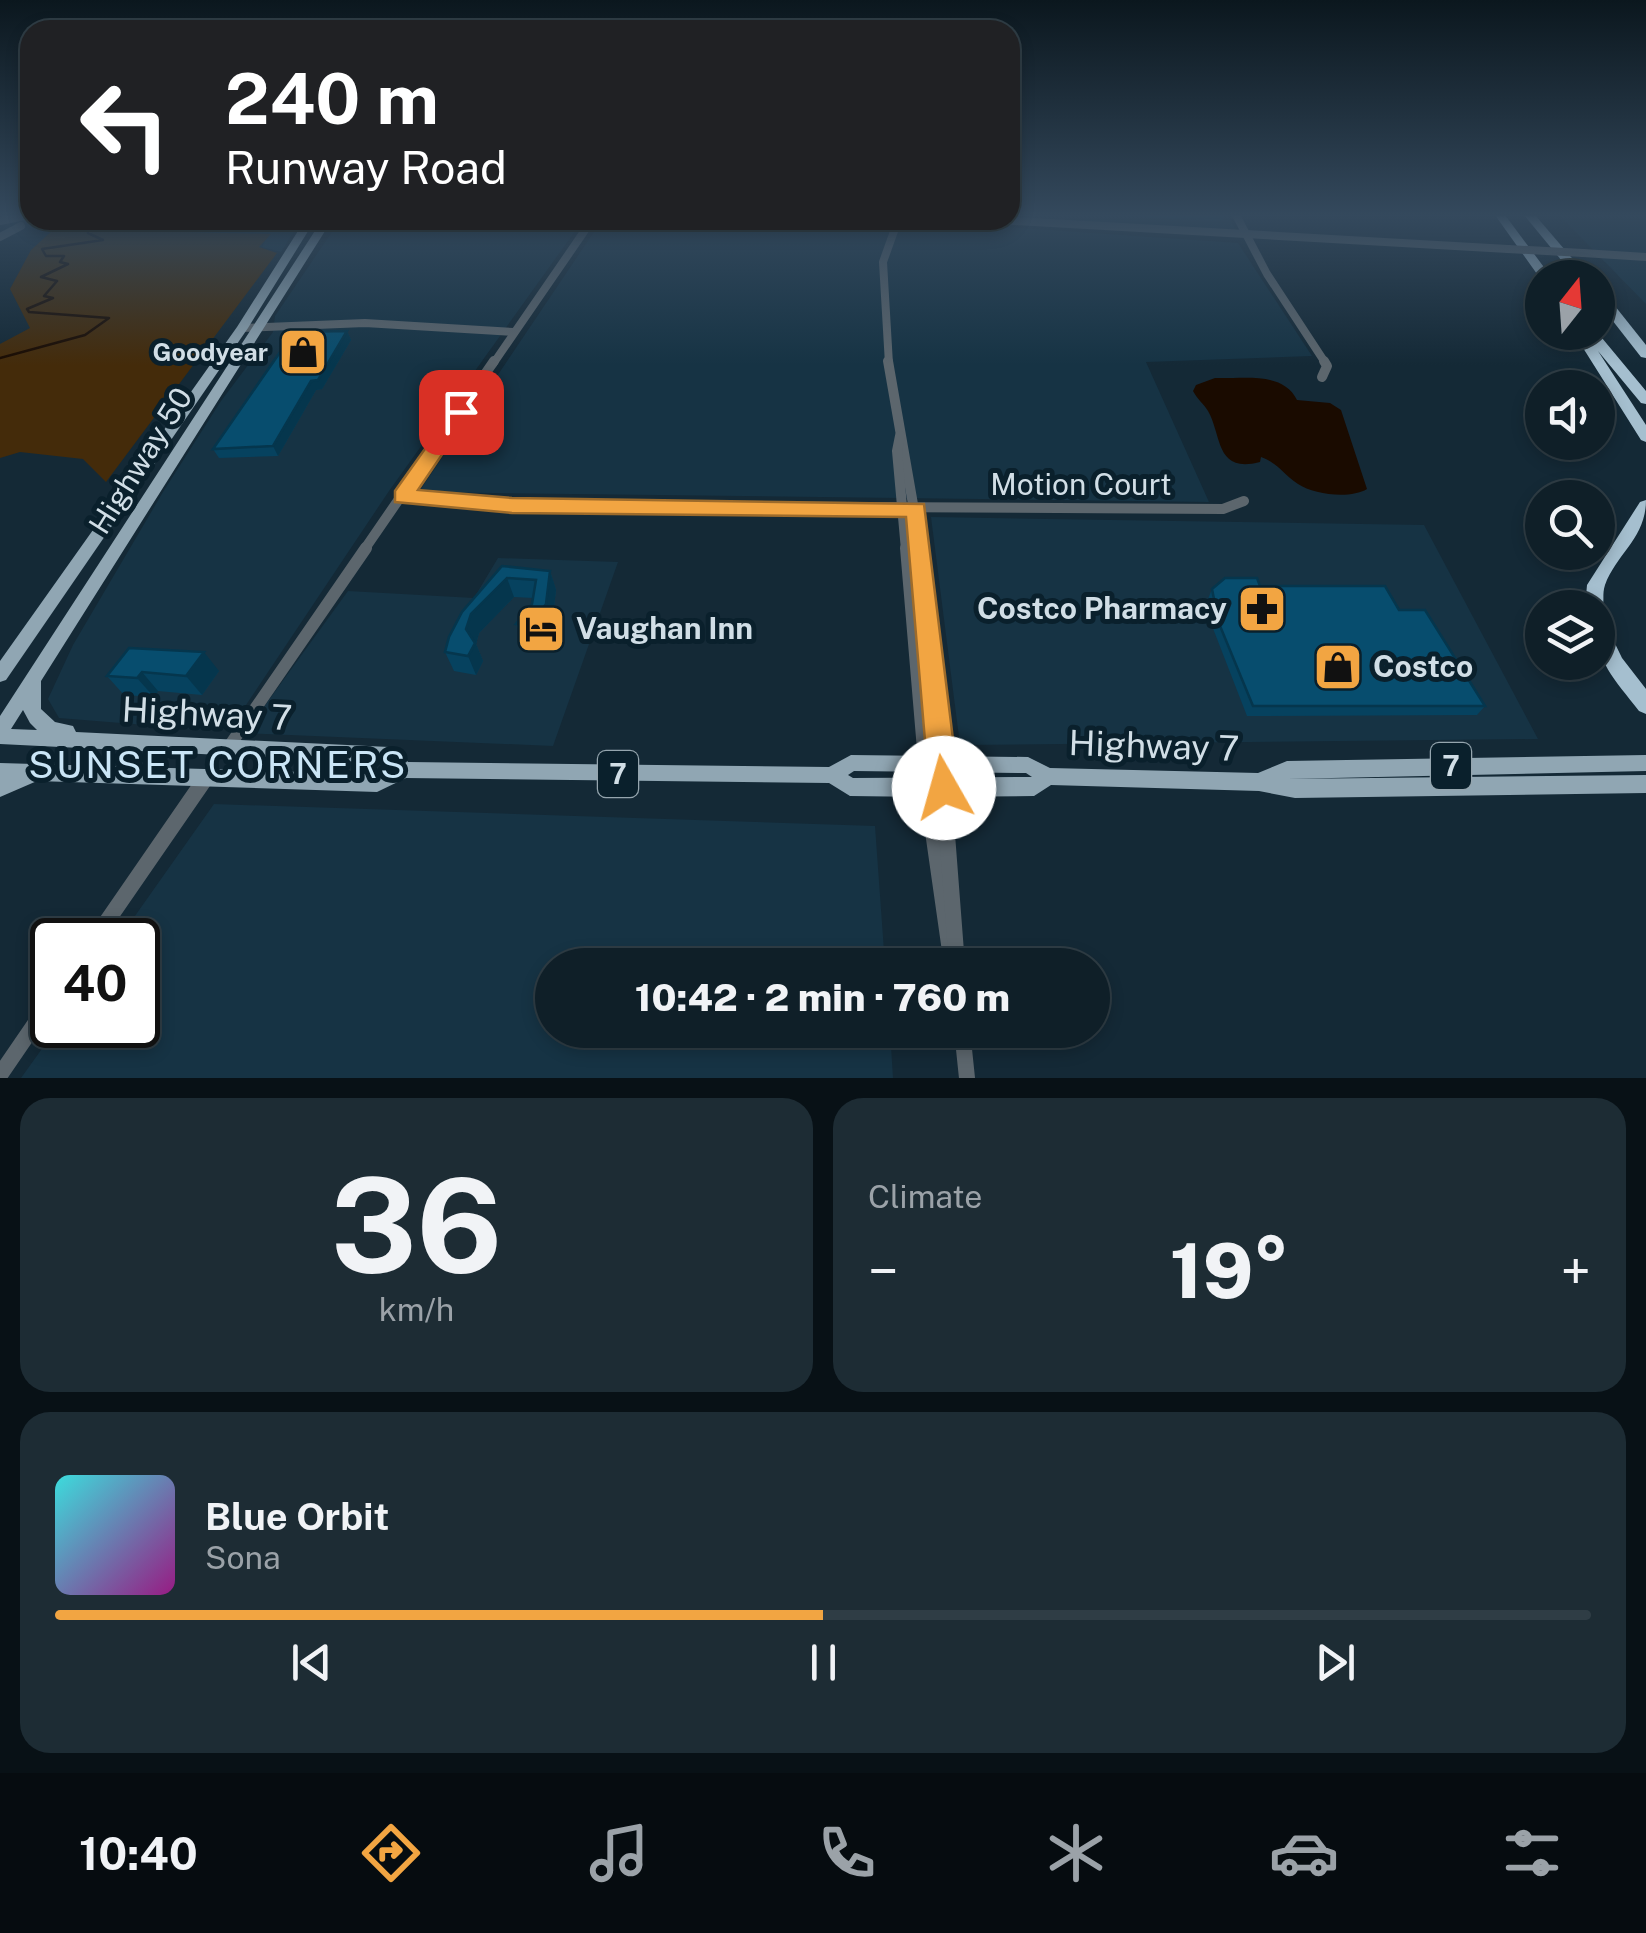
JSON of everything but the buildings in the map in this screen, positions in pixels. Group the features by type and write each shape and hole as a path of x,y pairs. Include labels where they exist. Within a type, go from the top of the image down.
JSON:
{"highway":[{"path":"1615,311 1646,341"},
{"path":"1615,315 1646,354"},
{"path":"1591,350 1646,436"},
{"path":"1605,350 1646,400"},
{"path":"1596,590 1646,506"},
{"path":"1615,665 1646,705"}],"main road":[{"name":"Highway 50","path":"0,733 285,265"},
{"name":"Highway 50","path":"0,674 295,265"},
{"path":"0,662 22,630 35,622"},
{"path":"66,629 30,691 37,720 62,732 143,736 145,744"},
{"name":"Highway 7","path":"0,733 389,755 404,770"},
{"name":"Highway 7","path":"0,771 377,782 404,770 832,775 851,763 1028,765 1048,776 1259,782 1295,789 1646,784"},
{"name":"Highway 7","path":"1259,782 1287,769 1646,763"},
{"name":"Highway 7","path":"832,775 850,787 936,788 1034,787 1048,776"},
{"path":"0,788 33,776 103,776"}],"street":[{"path":"228,748 560,265"},
{"path":"884,265 886,328 900,436 896,451 910,509 952,948"},
{"path":"1265,265 1327,366 1322,378"},
{"path":"250,328 383,324 514,332"},
{"name":"Motion Court","path":"403,496 512,505 910,509 1190,510 1236,507 1244,501"},
{"path":"109,918 206,778"},
{"path":"0,1075 30,1031"},
{"path":"964,1048 967,1078"}],"shaded area":[{"path":"23,265 268,265 106,482 83,459 20,452 0,458 0,344 30,328 10,289"},
{"path":"309,265 551,265 389,491 234,723 208,730 59,718 48,699 73,645 221,401 273,332 275,316"},
{"path":"572,265 1253,265 1312,356 1146,362 1209,502 419,492"},
{"path":"1615,265 1646,265 1646,304 1615,272"},
{"path":"1215,378 1273,381 1291,391 1297,400 1330,403 1341,410 1367,489 1342,495 1323,493 1298,484 1261,457 1260,462 1245,464 1227,457 1208,411 1193,391 1196,385"},
{"path":"931,517 1424,525 1538,739 960,745"},
{"path":"498,558 618,562 553,746 245,733 348,591 474,598"},
{"path":"214,804 875,826 884,948 535,948 535,1048 891,1048 893,1078 21,1078 43,1048 160,1048 160,918 134,918"}],"waterway":[{"path":"0,358 85,335 109,318 29,312 27,309 53,298 44,296 57,281 41,277 65,265"}],"place":[{"name":"Goodyear","path":"303,352"},
{"name":"Costco Pharmacy","path":"1262,609"},
{"name":"Vaughan Inn","path":"541,629"},
{"name":"Costco","path":"1338,667"}],"district":[{"name":"SUNSET CORNERS","path":"218,765"}],"route":[{"path":"461,412 403,496 512,505 916,510 944,788"}]}
